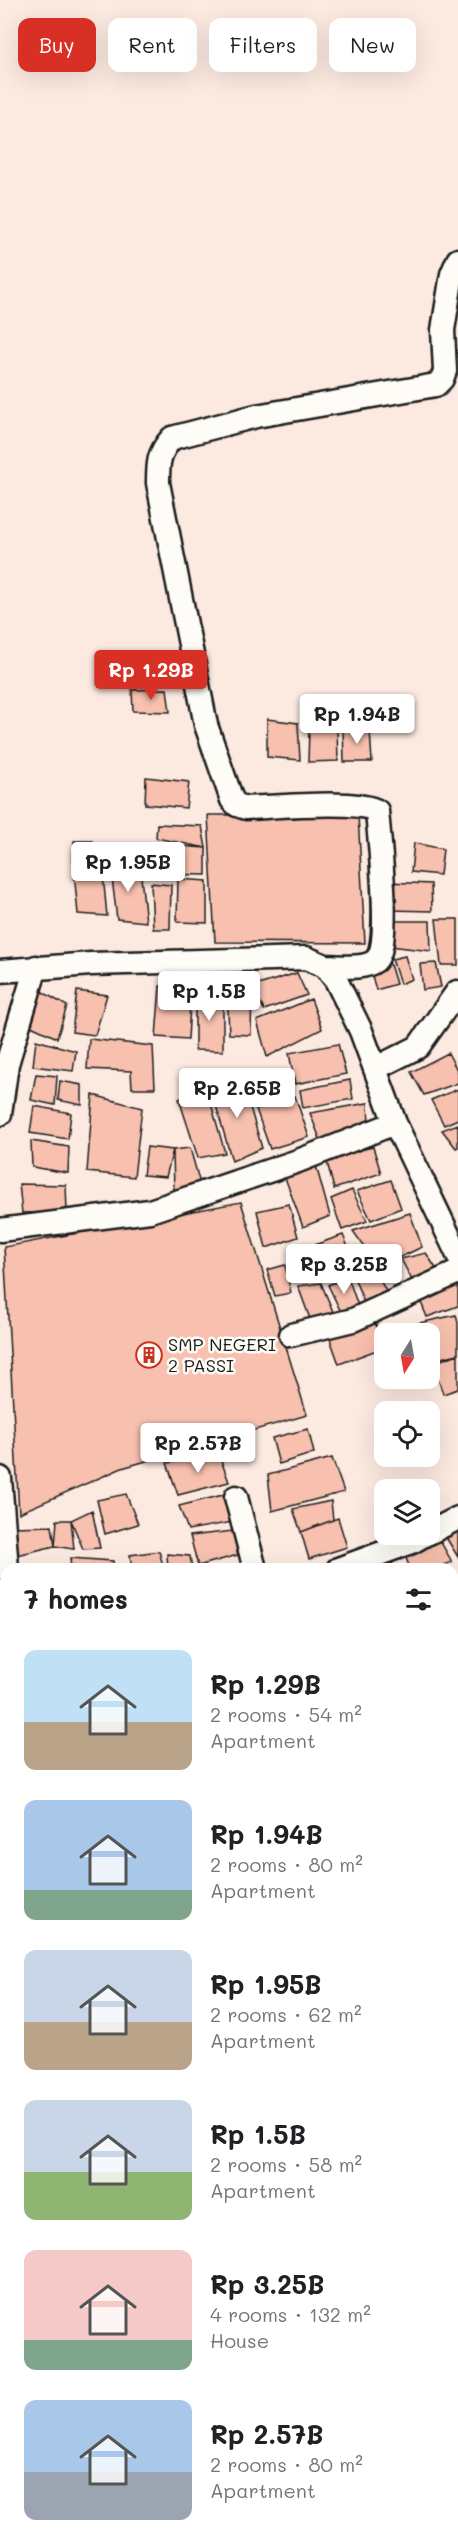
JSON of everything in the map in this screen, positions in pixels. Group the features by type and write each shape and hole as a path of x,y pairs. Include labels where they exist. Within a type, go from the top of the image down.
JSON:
{"street":[{"path":"0,971 36,967 306,958 325,966 367,965 377,959 383,948 384,894 377,811 370,806 349,805 246,808 237,805 232,800 206,725 158,483 158,459 162,448 172,438 256,416 436,385 442,379 445,371 442,330 452,274 458,260"},
{"path":"325,966 336,980 361,1030 395,1123 458,1255"},
{"path":"0,1114 7,1064 36,967"},
{"path":"376,1068 418,1047 456,992"},
{"path":"0,1230 150,1210 298,1161 395,1123"},
{"path":"291,1335 352,1320 458,1272"},
{"path":"0,1478 7,1563"},
{"path":"236,1497 253,1563"},
{"path":"440,1528 458,1518"},
{"path":"354,1563 404,1545"}],"building":[{"path":"167,689 170,712 133,711 132,690"},
{"path":"267,719 298,723 300,760 267,757"},
{"path":"343,726 370,730 372,762 344,762"},
{"path":"309,729 337,730 338,761 308,762"},
{"path":"146,777 189,782 186,808 145,804"},
{"path":"208,815 358,815 365,943 215,942"},
{"path":"157,824 202,826 206,848 156,838"},
{"path":"74,841 93,841 94,861 73,862"},
{"path":"414,843 443,849 440,875 411,872"},
{"path":"154,844 206,848 206,875 156,874"},
{"path":"110,862 140,868 146,922 117,919"},
{"path":"74,872 103,875 107,916 78,914"},
{"path":"178,879 207,881 207,923 177,922"},
{"path":"388,882 431,884 432,911 390,910"},
{"path":"151,883 171,885 170,929 153,929"},
{"path":"436,919 458,919 458,965 441,965"},
{"path":"389,921 430,921 431,951 390,946"},
{"path":"405,956 412,979 400,984 392,959"},
{"path":"389,961 396,984 376,990 370,969"},
{"path":"436,963 441,987 423,990 420,964"},
{"path":"297,973 307,995 264,1010 252,987"},
{"path":"227,985 252,987 251,1035 229,1034"},
{"path":"160,986 191,987 188,1039 156,1037"},
{"path":"195,990 223,998 223,1051 195,1050"},
{"path":"41,991 67,1006 57,1038 31,1026"},
{"path":"77,991 107,995 95,1035 72,1032"},
{"path":"311,999 322,1029 267,1057 257,1021"},
{"path":"89,1039 153,1046 155,1088 132,1088 131,1071 87,1069"},
{"path":"36,1040 76,1051 73,1071 33,1066"},
{"path":"338,1044 346,1074 295,1084 289,1053"},
{"path":"448,1053 458,1072 458,1083 424,1095 411,1072"},
{"path":"36,1074 57,1076 55,1105 31,1100"},
{"path":"242,1080 262,1148 232,1161 211,1088"},
{"path":"350,1080 353,1099 303,1108 300,1090"},
{"path":"60,1081 82,1085 82,1105 58,1100"},
{"path":"207,1089 225,1153 198,1158 179,1099"},
{"path":"458,1089 458,1119 444,1125 431,1100"},
{"path":"93,1095 142,1108 134,1177 87,1172"},
{"path":"295,1096 309,1137 270,1149 256,1109"},
{"path":"368,1103 369,1124 322,1144 310,1113"},
{"path":"34,1106 71,1113 68,1139 30,1133"},
{"path":"458,1124 458,1147 456,1148 442,1130"},
{"path":"31,1141 69,1147 68,1173 32,1167"},
{"path":"147,1147 173,1150 166,1177 143,1175"},
{"path":"373,1147 381,1173 334,1189 326,1158"},
{"path":"190,1148 200,1184 174,1192 173,1150"},
{"path":"315,1162 330,1216 303,1227 284,1175"},
{"path":"391,1180 401,1208 371,1220 357,1191"},
{"path":"19,1184 66,1185 67,1212 22,1213"},
{"path":"352,1190 367,1221 342,1230 331,1199"},
{"name":"SMP NEGERI 2 PASSI","path":"241,1202 307,1415 122,1468 19,1513 4,1247"},
{"path":"289,1204 298,1237 266,1248 257,1211"},
{"path":"410,1213 422,1247 379,1267 353,1231"},
{"path":"343,1235 356,1266 326,1280 306,1248"},
{"path":"426,1253 437,1270 413,1282 401,1259"},
{"path":"285,1265 291,1293 275,1296 267,1270"},
{"path":"374,1269 388,1295 365,1305 353,1275"},
{"path":"348,1277 358,1306 341,1312 328,1285"},
{"path":"321,1283 334,1314 310,1319 298,1286"},
{"path":"458,1284 458,1306 427,1317 418,1295"},
{"path":"456,1315 458,1354 440,1358 440,1323 419,1323"},
{"path":"375,1321 374,1351 339,1364 329,1336"},
{"path":"458,1354 458,1389 443,1394 440,1385 440,1360"},
{"path":"308,1429 314,1453 279,1464 272,1438"},
{"path":"219,1455 229,1482 178,1495 167,1463"},
{"path":"332,1458 344,1492 272,1511 268,1475"},
{"path":"126,1494 138,1524 105,1534 97,1500"},
{"path":"223,1495 233,1522 188,1530 179,1506"},
{"path":"331,1501 333,1520 301,1532 293,1509"},
{"path":"92,1510 100,1548 83,1549 71,1520"},
{"path":"338,1518 347,1547 309,1559 301,1532"},
{"path":"57,1520 71,1520 74,1549 55,1546"},
{"path":"52,1526 55,1546 17,1555 12,1527"},
{"path":"458,1528 458,1557 444,1534"},
{"path":"233,1531 238,1555 209,1563 197,1563 190,1536"},
{"path":"440,1541 452,1562 449,1563 408,1563 404,1552 423,1545 440,1545"},
{"path":"159,1551 162,1563 131,1563 130,1555"},
{"path":"167,1554 190,1556 191,1563 168,1563"},
{"path":"70,1558 113,1561 113,1563 70,1563"},
{"path":"391,1559 392,1563 380,1563"}],"place":[{"name":"SMP NEGERI 2 PASSI","path":"149,1355"}]}
